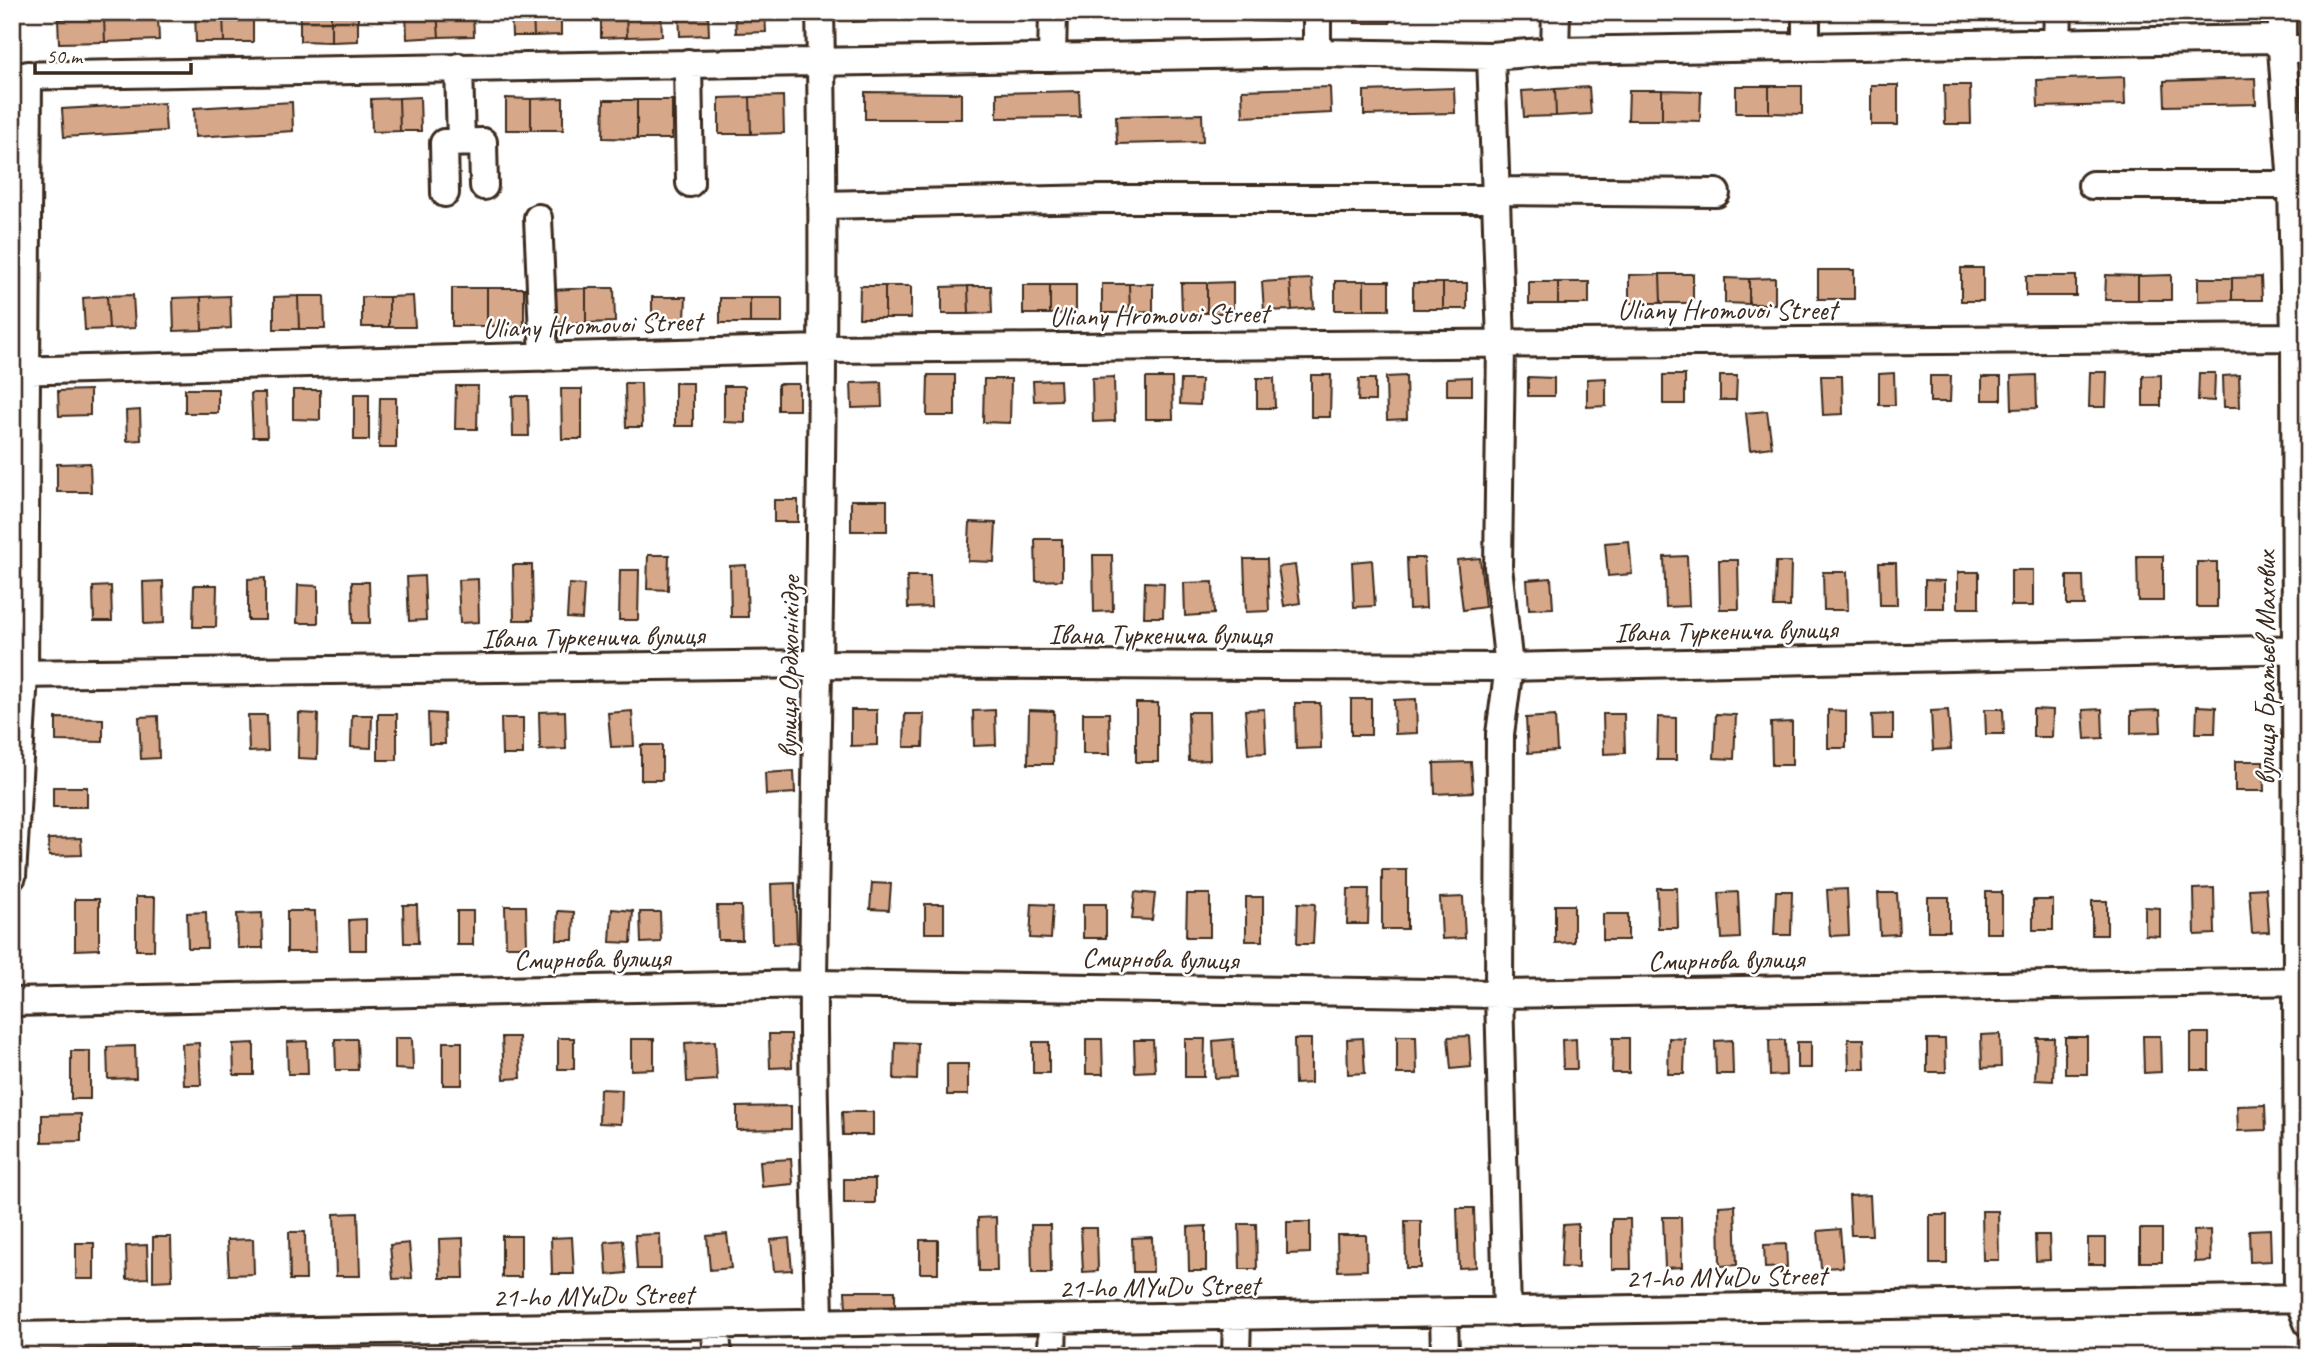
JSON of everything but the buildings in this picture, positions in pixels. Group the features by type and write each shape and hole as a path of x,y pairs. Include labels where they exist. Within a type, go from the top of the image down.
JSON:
{"street":[{"name":"вулиця Орджонікідзе","path":"819,1323 813,984 823,349 820,12"},
{"path":"1052,58 1053,12"},
{"path":"1317,12 1317,53"},
{"path":"1555,51 1556,12"},
{"path":"1806,12 1807,46"},
{"path":"2057,41 2058,12"},
{"name":"вулиця Братьєв Махових","path":"2282,12 2295,49 2300,184 2303,1298 2308,1323"},
{"path":"12,876 18,675 20,75 1317,53 1492,56 1555,51 2057,41 2272,39 2295,49"},
{"path":"1492,56 1502,342 1498,567 1509,667 1500,734 1499,994 1507,1311"},
{"path":"688,63 690,183"},
{"path":"458,67 461,142"},
{"path":"446,193 444,143 483,142 484,186"},
{"path":"2092,185 2300,184"},
{"path":"822,205 1101,199 1717,193"},
{"path":"538,218 544,357"},
{"name":"Uliany Hromovoi Street","path":"18,371 823,349 2301,337"},
{"name":"Івана Туркенича вулиця","path":"18,675 820,664 1509,667 2302,649"},
{"name":"Смирнова вулиця","path":"12,1002 813,984 1499,994 2302,981"},
{"name":"21-ho MYuDu Street","path":"12,1336 2303,1298"},
{"path":"1444,1313 1445,1356"},
{"path":"1236,1356 1237,1316"},
{"path":"1052,1356 1053,1319"},
{"path":"715,1325 718,1356"}]}
